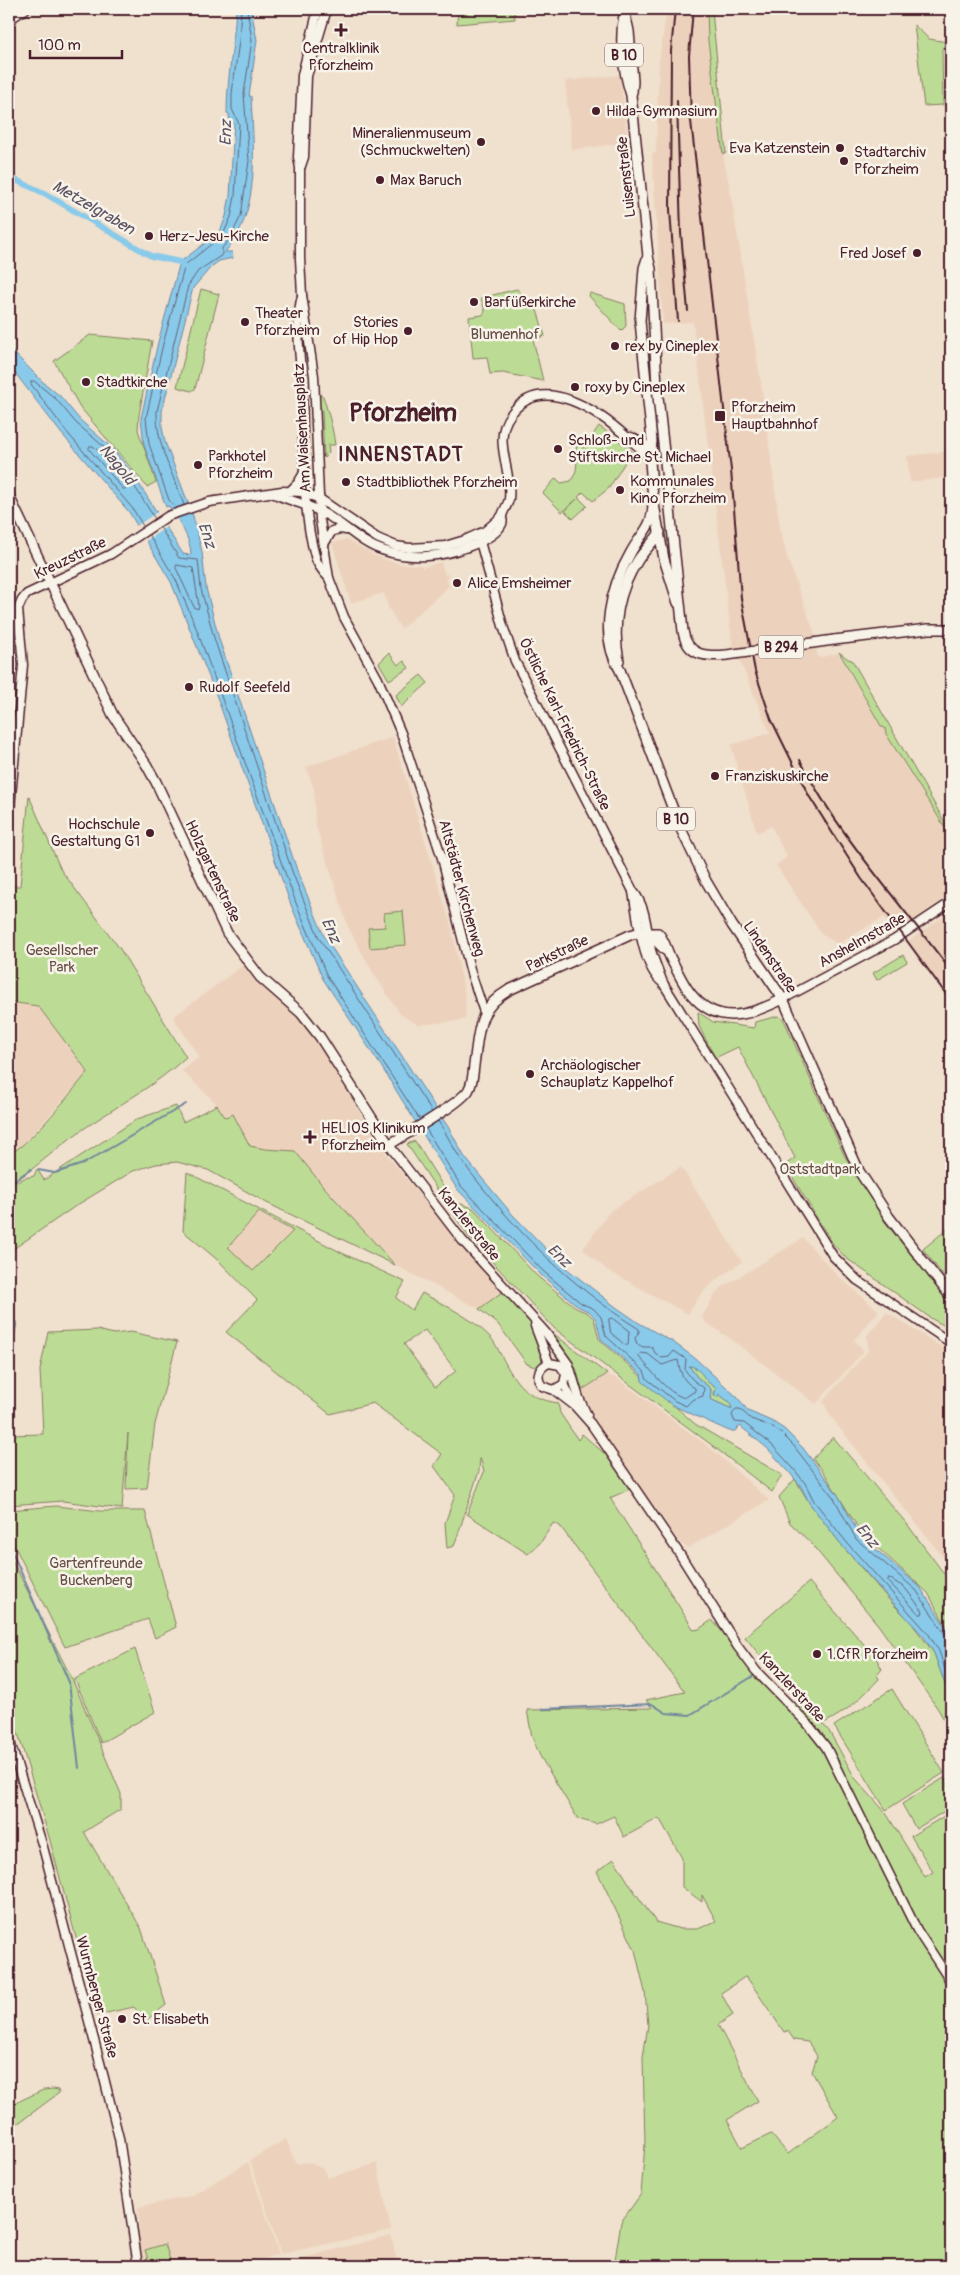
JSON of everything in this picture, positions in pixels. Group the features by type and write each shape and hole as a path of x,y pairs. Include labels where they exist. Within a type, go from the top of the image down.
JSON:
{"main road":[{"path":"9,19 25,9"},
{"path":"300,168 298,156 302,75 318,9"},
{"path":"300,168 304,157 307,76 326,9"},
{"name":"Luisenstraße","path":"625,11 629,31 633,82 631,95 651,269 657,387 665,460"},
{"name":"Am Waisenhausplatz","path":"300,168 302,295 314,376 320,511 329,578"},
{"name":"Luisenstraße","path":"648,256 644,268 640,321 651,448"},
{"name":"Am Waisenhausplatz","path":"302,295 299,306 307,505 315,556 322,570 329,578"},
{"path":"272,493 320,511 380,550 403,556 438,555 479,538 501,526 502,516 508,503 509,490 503,454 504,431 508,418 519,405 539,396 564,398 585,407 624,434 651,448 665,460"},
{"path":"624,434 645,453 650,461"},
{"name":"B 10","path":"651,448 650,461 653,499"},
{"name":"B 10","path":"660,533 671,514 665,460"},
{"path":"305,461 314,465 318,463"},
{"path":"291,490 305,471"},
{"path":"291,490 320,500 370,534 396,546 420,549 445,546 479,538"},
{"name":"Kreuzstraße","path":"9,818 23,665 18,609 27,594 111,554 168,516 209,502 291,490"},
{"name":"Holzgartenstraße","path":"9,496 113,715 156,782 227,933 260,977 301,1013 320,1037 389,1145"},
{"name":"B 294","path":"653,499 663,551 679,606 683,635 689,647 695,653 712,656 928,629 951,629"},
{"name":"Lindenstraße","path":"620,670 614,662 610,646 608,628 610,612 624,566 632,550 650,524 653,499"},
{"name":"B 294","path":"671,514 680,594 679,606"},
{"path":"324,544 332,531 348,530"},
{"name":"Lindenstraße","path":"660,533 629,576 618,611 616,632 620,670 678,825 694,859 727,918 783,999 859,1171 889,1217 951,1297"},
{"name":"Östliche Karl-Friedrich-Straße","path":"479,538 515,661 633,891 651,970 663,983 832,1256 862,1283 951,1343"},
{"path":"646,550 656,546 670,557 675,554"},
{"name":"Altstädter Kirchenweg","path":"329,578 344,617 390,705 442,858 471,973 484,1012 470,1086 465,1094 389,1145"},
{"name":"Anshelmstraße","path":"783,999 894,940 951,902"},
{"path":"644,933 658,933 692,995 715,1012 729,1015 745,1015 766,1008 783,999"},
{"name":"Parkstraße","path":"484,1012 491,1003 509,990 627,936 644,933"},
{"name":"Kanzlerstraße","path":"389,1145 462,1240 546,1333 569,1365 579,1398 591,1424"},
{"name":"Kanzlerstraße","path":"531,1318 541,1337 549,1362"},
{"name":"Kanzlerstraße","path":"575,1406 564,1384 566,1379 564,1368 555,1362 549,1362 541,1368 538,1378 542,1386 554,1390 575,1406 591,1424 679,1553 738,1648 756,1671 807,1723 826,1747 912,1922 951,1982"},
{"path":"554,1390 564,1384"},
{"name":"Wurmberger Straße","path":"9,1739 43,1847 103,2074 120,2148 138,2266"}],"shaded area":[{"path":"667,9 707,9 708,41 723,154 761,383 780,529 787,557 814,632 818,658 838,653 881,726 885,728 886,734 951,837 944,843 943,888 947,897 897,931 884,917 838,944 822,935 776,865 787,857 771,826 757,833 731,745 770,733 732,642 693,322 663,324 652,154 656,152 659,62"},
{"name":"Hilda-Gymnasium","path":"620,75 628,142 572,150 565,81"},
{"path":"951,451 951,477 910,482 907,456"},
{"path":"347,539 375,556 400,564 421,565 422,568 441,562 445,575 448,574 449,577 446,578 449,586 401,629 388,607 384,593 351,603 332,543"},
{"path":"393,737 451,925 465,995 466,1017 464,1020 418,1025 400,1014 372,971 348,927 315,823 314,789 306,767"},
{"path":"951,911 951,1003 907,942"},
{"name":"HELIOS Klinikum Pforzheim","path":"246,963 297,1015 319,1045 383,1150 459,1243 503,1291 479,1309 395,1265 323,1186 295,1151 249,1146 232,1112 225,1116 218,1105 182,1071 199,1057 173,1017"},
{"path":"9,1002 38,1006 88,1072 40,1126 17,1150 9,1155"},
{"path":"681,1167 742,1262 716,1280 702,1293 688,1314 607,1270 583,1249 610,1211"},
{"path":"259,1212 294,1231 253,1271 228,1248"},
{"path":"803,1238 839,1277 879,1311 854,1340 864,1351 816,1404 728,1337 705,1322 702,1317 721,1288"},
{"path":"886,1312 951,1353 951,1567 845,1435 829,1414 823,1401 868,1351 867,1336"},
{"path":"607,1374 618,1379 713,1450 769,1500 688,1548 680,1543 598,1427 578,1392"},
{"path":"286,2139 296,2164 309,2162 323,2169 328,2178 377,2163 391,2230 281,2254 250,2160"},
{"path":"248,2162 279,2254 239,2266 144,2266 140,2252 138,2207 191,2196"},
{"path":"391,2235 398,2266 272,2266"}],"green space":[{"path":"458,9 514,9 515,19 457,24"},
{"path":"707,9 712,11 726,153 723,154 708,41"},
{"path":"914,25 929,39 947,42 942,49 943,105 924,106"},
{"path":"201,289 219,294 195,389 191,391 177,387"},
{"name":"Blumenhof","path":"517,289 537,310 545,336 533,339 543,381 503,373 490,374 487,357 473,358 469,317 483,315 485,311 481,298"},
{"path":"590,293 625,304 626,326 621,331 589,296"},
{"path":"90,335 152,341 138,430 156,482 147,487 80,407 54,361"},
{"path":"318,395 323,396 332,426 335,445 328,445 329,453 324,458 322,409 318,409"},
{"path":"599,426 632,451 609,488 593,501 583,492 578,497 587,506 573,519 565,511 577,499 562,512 543,493 556,478 561,483 571,481 577,467 577,444 584,448"},
{"path":"839,652 852,660 951,833 951,837 886,734 885,728 881,726"},
{"path":"389,653 398,665 404,661 409,668 389,680 379,663"},
{"path":"421,675 428,683 401,707 396,695"},
{"name":"Gesellscher Park","path":"29,796 61,870 120,949 186,1057 174,1068 79,1132 9,1185 9,1155 40,1128 88,1072 38,1006 9,1002 9,886 20,886"},
{"path":"403,911 406,945 370,948 368,928 385,927 384,913"},
{"path":"903,955 907,962 877,980 873,973"},
{"name":"Oststadtpark","path":"698,1012 713,1022 754,1028 755,1022 779,1016 784,1020 844,1155 885,1222 951,1305 951,1329 932,1319 846,1258 833,1244 785,1165 795,1158 738,1047 715,1058 699,1026"},
{"path":"217,1105 225,1117 233,1114 250,1146 295,1151 323,1186 395,1265 267,1203 208,1170 177,1162 156,1164 133,1171 77,1205 9,1252 9,1187 24,1178 34,1176 37,1169 44,1180 137,1119 176,1106 183,1122"},
{"path":"415,1141 452,1201 473,1208 537,1276 578,1309 588,1313 594,1319 599,1339 695,1424 782,1475 772,1492 555,1329 468,1236 407,1144"},
{"path":"187,1172 342,1253 405,1282 396,1298 412,1310 422,1293 458,1312 483,1330 492,1339 517,1382 538,1398 558,1403 560,1413 578,1440 582,1434 605,1454 630,1489 610,1498 694,1630 699,1629 712,1620 733,1644 761,1682 789,1709 801,1700 829,1731 855,1778 886,1813 925,1877 933,1872 911,1836 951,1812 951,2266 614,2266 621,2222 641,2194 645,2144 643,2057 648,2025 645,1992 635,1950 597,1871 614,1859 656,1922 680,1929 698,1929 716,1921 702,1895 702,1902 682,1887 682,1858 659,1818 624,1837 614,1816 596,1824 578,1819 540,1756 532,1737 527,1710 652,1708 646,1700 685,1692 560,1526 553,1523 541,1542 528,1554 467,1514 484,1472 480,1457 479,1471 454,1546 447,1548 445,1523 455,1495 434,1466 442,1454 373,1403 330,1414 226,1332 257,1300 220,1262 183,1231","holes":["259,1212 293,1231 253,1271 228,1247","425,1330 456,1371 435,1387 404,1344","746,1976 784,2032 788,2031 794,2040 808,2042 817,2056 812,2072 838,2117 788,2154 771,2134 742,2148 727,2120 758,2101 718,2025 733,2015 721,1993"]},
{"path":"951,1226 951,1286 923,1249"},
{"path":"505,1290 531,1324 540,1343 542,1353 541,1364 535,1367 527,1364 498,1324 479,1309"},
{"path":"97,1330 114,1334 131,1332 177,1342 155,1424 147,1488 126,1489 128,1433 122,1509 63,1501 9,1505 9,1435 43,1434 40,1370 48,1332"},
{"path":"554,1334 607,1374 582,1390 576,1368"},
{"path":"689,1366 693,1366 704,1374 709,1383 716,1388 714,1394 719,1394 730,1403 732,1409 710,1399 711,1389 697,1377"},
{"path":"833,1437 907,1524 951,1583 951,1635 928,1593 862,1534 823,1471 813,1459"},
{"path":"795,1479 810,1504 844,1548 910,1621 934,1653 951,1701 951,1732 938,1709 879,1626 809,1541 790,1523 779,1497"},
{"name":"Gartenfreunde Buckenberg","path":"56,1506 100,1511 145,1511 176,1627 155,1638 148,1619 65,1647 9,1535 9,1510"},
{"path":"9,1554 73,1681 121,1794 121,1809 84,1832 141,1928 166,2005 145,2021 134,2007 97,2015 93,1985 83,1964 49,1837 9,1703"},
{"name":"1.CfR Pforzheim","path":"809,1582 876,1658 882,1669 877,1675 879,1679 860,1698 840,1714 824,1723 801,1698 803,1696 781,1671 776,1675 745,1637"},
{"path":"135,1649 155,1712 101,1743 75,1679"},
{"path":"892,1689 944,1773 886,1810 834,1726"},
{"path":"944,1778 951,1790 951,1807 916,1829 902,1804"},
{"path":"43,2090 58,2090 59,2093 9,2130 9,2106"},
{"path":"165,2244 172,2266 150,2266 145,2250"}],"water":[{"name":"Nagold","path":"236,9 251,9 257,40 249,96 251,96 253,136 253,177 250,198 237,236 225,252 232,252 233,258 219,261 211,267 193,288 162,411 162,427 165,442 193,516 202,552 206,588 219,639 298,873 324,936 450,1130 464,1156 512,1214 562,1265 616,1307 639,1323 673,1342 696,1359 738,1398 748,1411 784,1429 803,1448 838,1495 860,1536 920,1587 951,1635 951,1701 934,1653 924,1637 844,1548 810,1504 800,1485 767,1448 740,1426 735,1431 729,1431 672,1405 642,1381 641,1374 601,1339 596,1319 590,1312 579,1307 541,1275 457,1189 381,1066 323,979 291,905 217,697 171,582 129,512 61,433 9,365 9,348 60,396 80,420 112,448 131,471 183,554 191,555 189,542 183,529 169,506 166,507 144,445 141,418 158,342 180,262 220,232 226,216 230,196 234,123 230,122 229,114 227,113 227,100","holes":["689,1366 692,1366 716,1388 714,1396 718,1397 719,1394 730,1403 732,1409 710,1399 711,1389 697,1377"]}],"pier":[{"path":"159,511 168,526 144,542 135,527"}],"waterway":[{"name":"Metzelgraben","path":"9,177 44,193 151,256 180,262 186,268"},
{"path":"38,1170 55,1173 83,1164 186,1104"},
{"path":"9,1184 31,1169"},
{"path":"9,1189 12,1222"},
{"path":"9,1409 12,1354 17,1322"},
{"path":"9,1545 69,1682 79,1768"},
{"path":"542,1709 652,1704 666,1713 690,1715 755,1675"}],"railway":[{"path":"675,9 671,51 670,210 678,321"},
{"path":"693,9 689,56 691,121 731,470 741,598 755,671 771,719 809,796 861,878 951,1001"},
{"path":"677,101 681,233 688,311"},
{"path":"800,760 833,816 851,842 951,971"}],"place":[{"name":"Centralklinik Pforzheim","path":"341,30"},
{"name":"Hilda-Gymnasium","path":"596,111"},
{"name":"Mineralienmuseum (Schmuckwelten)","path":"481,142"},
{"name":"Eva Katzenstein","path":"840,148"},
{"name":"Stadtarchiv Pforzheim","path":"844,161"},
{"name":"Max Baruch","path":"380,180"},
{"name":"Herz-Jesu-Kirche","path":"149,236"},
{"name":"Fred Josef","path":"917,253"},
{"name":"Barfüßerkirche","path":"474,302"},
{"name":"Theater Pforzheim","path":"245,322"},
{"name":"Stories of Hip Hop","path":"408,331"},
{"name":"rex by Cineplex","path":"615,346"},
{"name":"Stadtkirche","path":"86,382"},
{"name":"roxy by Cineplex","path":"575,387"},
{"name":"Pforzheim Hauptbahnhof","path":"720,416"},
{"name":"Schloß- und Stiftskirche St. Michael","path":"558,449"},
{"name":"Parkhotel Pforzheim","path":"198,465"},
{"name":"Stadtbibliothek Pforzheim","path":"346,482"},
{"name":"Kommunales Kino Pforzheim","path":"620,490"},
{"name":"Alice Emsheimer","path":"457,583"},
{"name":"Rudolf Seefeld","path":"189,687"},
{"name":"Franziskuskirche","path":"715,776"},
{"name":"Hochschule Gestaltung G1","path":"150,833"},
{"name":"Archäologischer Schauplatz Kappelhof","path":"530,1074"},
{"name":"HELIOS Klinikum Pforzheim","path":"310,1137"},
{"name":"1.CfR Pforzheim","path":"817,1654"},
{"name":"St. Elisabeth","path":"122,2019"}],"district":[{"name":"Pforzheim","path":"403,412"},
{"name":"INNENSTADT","path":"401,454"}],"water label":[{"name":"Enz","path":"225,133"},
{"name":"Enz","path":"208,535"},
{"name":"Enz","path":"332,930"},
{"name":"Enz","path":"560,1255"},
{"name":"Enz","path":"868,1535"}]}
